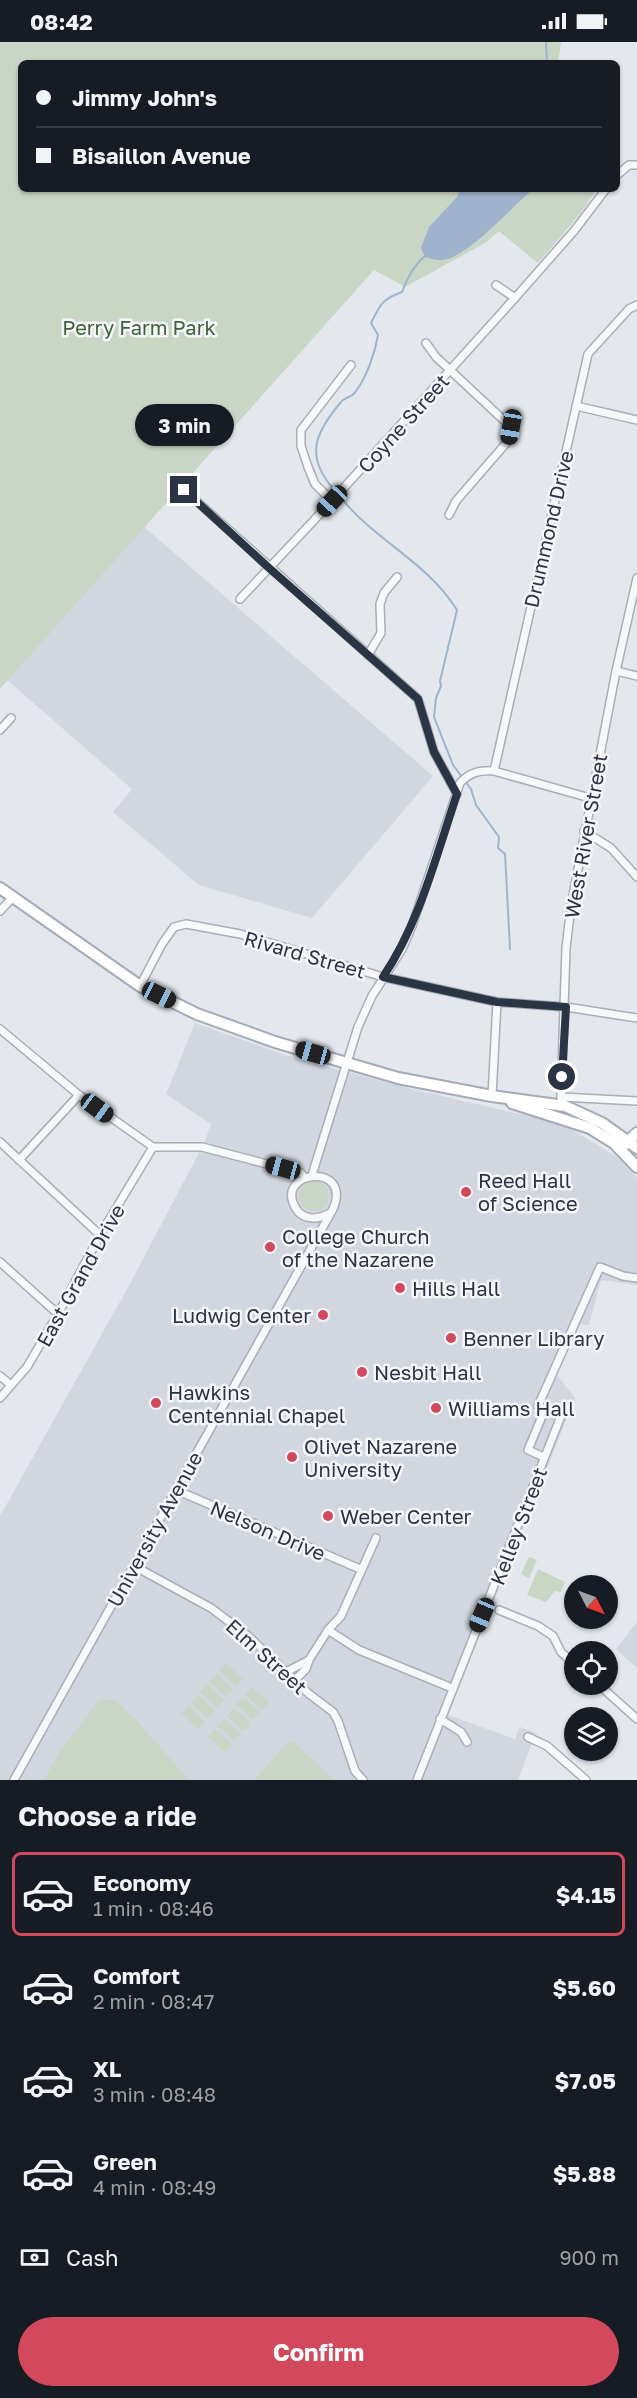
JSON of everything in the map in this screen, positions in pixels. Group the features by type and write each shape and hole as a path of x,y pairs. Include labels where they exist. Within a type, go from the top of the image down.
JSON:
{"main road":[{"path":"0,888 140,986 197,1014 239,1030 398,1078 492,1096 551,1104 563,1102 603,1124 630,1148 637,1167"},
{"path":"492,1096 590,1128 630,1148"},
{"path":"630,1148 637,1133"}],"street":[{"path":"620,173 629,165 637,165"},
{"name":"Coyne Street","path":"240,599 332,501 515,298 574,231 604,192"},
{"path":"496,285 515,298"},
{"name":"Drummond Drive","path":"494,771 588,354 629,309 637,305"},
{"path":"426,343 436,357 511,427 508,441 456,501 449,515"},
{"path":"332,501 315,484 301,446 301,430 351,365"},
{"path":"576,406 637,420"},
{"path":"184,490 418,699 434,752 457,794"},
{"path":"368,655 381,633 380,604 384,593 398,578"},
{"name":"West River Street","path":"563,1102 566,948 571,906 590,798 637,578"},
{"path":"616,671 637,676"},
{"path":"0,730 11,718"},
{"path":"328,1214 307,1218 296,1209 293,1195 295,1188 308,1176 348,1064 358,1027 383,977 402,949 412,926 459,786 466,776 479,770 494,771 590,798"},
{"path":"584,831 611,848 637,877"},
{"path":"0,911 13,897"},
{"name":"Rivard Street","path":"140,986 162,944 174,927 186,924 240,934 383,977 497,1002 566,1007 637,1018"},
{"path":"492,1096 497,1002"},
{"path":"0,1041 3,1032 79,1095 153,1148"},
{"path":"19,1160 79,1095"},
{"path":"563,1102 637,1101"},
{"path":"0,1142 100,1235"},
{"name":"University Avenue","path":"14,1780 335,1202 334,1189 326,1178 308,1176 202,1147 153,1148"},
{"name":"East Grand Drive","path":"0,1398 27,1367 100,1235 153,1148"},
{"path":"0,1262 58,1314"},
{"name":"Kelley Street","path":"417,1780 561,1416 538,1406 600,1267 623,1276 637,1278"},
{"path":"0,1376 11,1385"},
{"name":"Kelley Street","path":"544,1457 528,1450 545,1409"},
{"name":"Nelson Drive","path":"176,1490 360,1569"},
{"path":"294,1681 306,1669 309,1660 328,1630 341,1616 360,1569 376,1538"},
{"name":"Elm Street","path":"134,1566 209,1606 247,1635 294,1681 333,1712 355,1771 363,1780"},
{"path":"499,1610 538,1626 553,1636 564,1655"},
{"path":"328,1630 359,1650 452,1688"},
{"path":"286,1672 309,1660"},
{"path":"610,1695 637,1719"},
{"path":"440,1719 461,1732 467,1742"},
{"path":"528,1737 547,1746 586,1780"}],"shaded area":[{"path":"143,526 433,776 312,918 199,885 113,812 132,789 5,678"},
{"name":"Olivet Nazarene University","path":"195,1023 294,1058 416,1090 537,1118 573,1130 625,1162 637,1178 637,1285 601,1280 589,1325 580,1324 556,1374 575,1398 448,1715 515,1739 520,1727 536,1733 518,1780 0,1780 0,1516 131,1282 204,1143 211,1124 166,1094"},
{"path":"637,1622 637,1668 618,1651 618,1646"}],"green space":[{"name":"Perry Farm Park","path":"0,42 561,42 558,60 18,60 18,192 595,192 579,215 538,263 499,231 485,243 405,287 374,270 0,689"},
{"path":"314,1181 325,1185 329,1196 325,1207 314,1211 303,1207 299,1196 303,1185"},
{"path":"529,1557 537,1560 529,1578 521,1574"},
{"path":"538,1569 564,1582 561,1592 555,1591 546,1602 527,1595"},
{"path":"226,1663 243,1679 236,1686 219,1671"},
{"path":"217,1674 233,1689 226,1697 209,1682"},
{"path":"207,1684 224,1700 217,1708 200,1692"},
{"path":"252,1687 269,1702 262,1710 245,1695"},
{"path":"198,1695 215,1710 208,1718 191,1703"},
{"path":"243,1697 260,1712 253,1720 236,1705"},
{"path":"99,1700 115,1700 138,1722 189,1780 44,1780 60,1751"},
{"path":"189,1705 205,1721 198,1729 181,1713"},
{"path":"234,1708 251,1723 243,1731 227,1716"},
{"path":"224,1718 241,1734 234,1741 217,1726"},
{"path":"215,1729 232,1744 225,1752 208,1737"},
{"path":"288,1742 294,1742 334,1780 254,1780"}],"water":[{"path":"459,192 530,192 489,231 453,257 436,260 425,257 421,248 429,227 457,197"}],"waterway":[{"path":"546,42 547,60"},
{"path":"336,492 319,468 316,457 319,435 341,402 355,393 367,371 378,335 371,323 382,303 402,292 411,272 425,256"},
{"path":"342,499 370,528 431,578 457,610 440,681 441,686 436,698 434,717 453,765 471,789 476,805 499,837 498,848 505,854 510,949"}],"place":[{"name":"Reed Hall of Science","path":"466,1192"},
{"name":"College Church of the Nazarene","path":"270,1247"},
{"name":"Hills Hall","path":"400,1288"},
{"name":"Ludwig Center","path":"323,1315"},
{"name":"Benner Library","path":"451,1338"},
{"name":"Nesbit Hall","path":"362,1372"},
{"name":"Hawkins Centennial Chapel","path":"156,1403"},
{"name":"Williams Hall","path":"436,1408"},
{"name":"Olivet Nazarene University","path":"292,1457"},
{"name":"Weber Center","path":"328,1516"}],"route":[{"path":"184,490 418,699 434,752 457,794 412,926 402,949 383,977 497,1002 566,1007 562,1077"}]}
